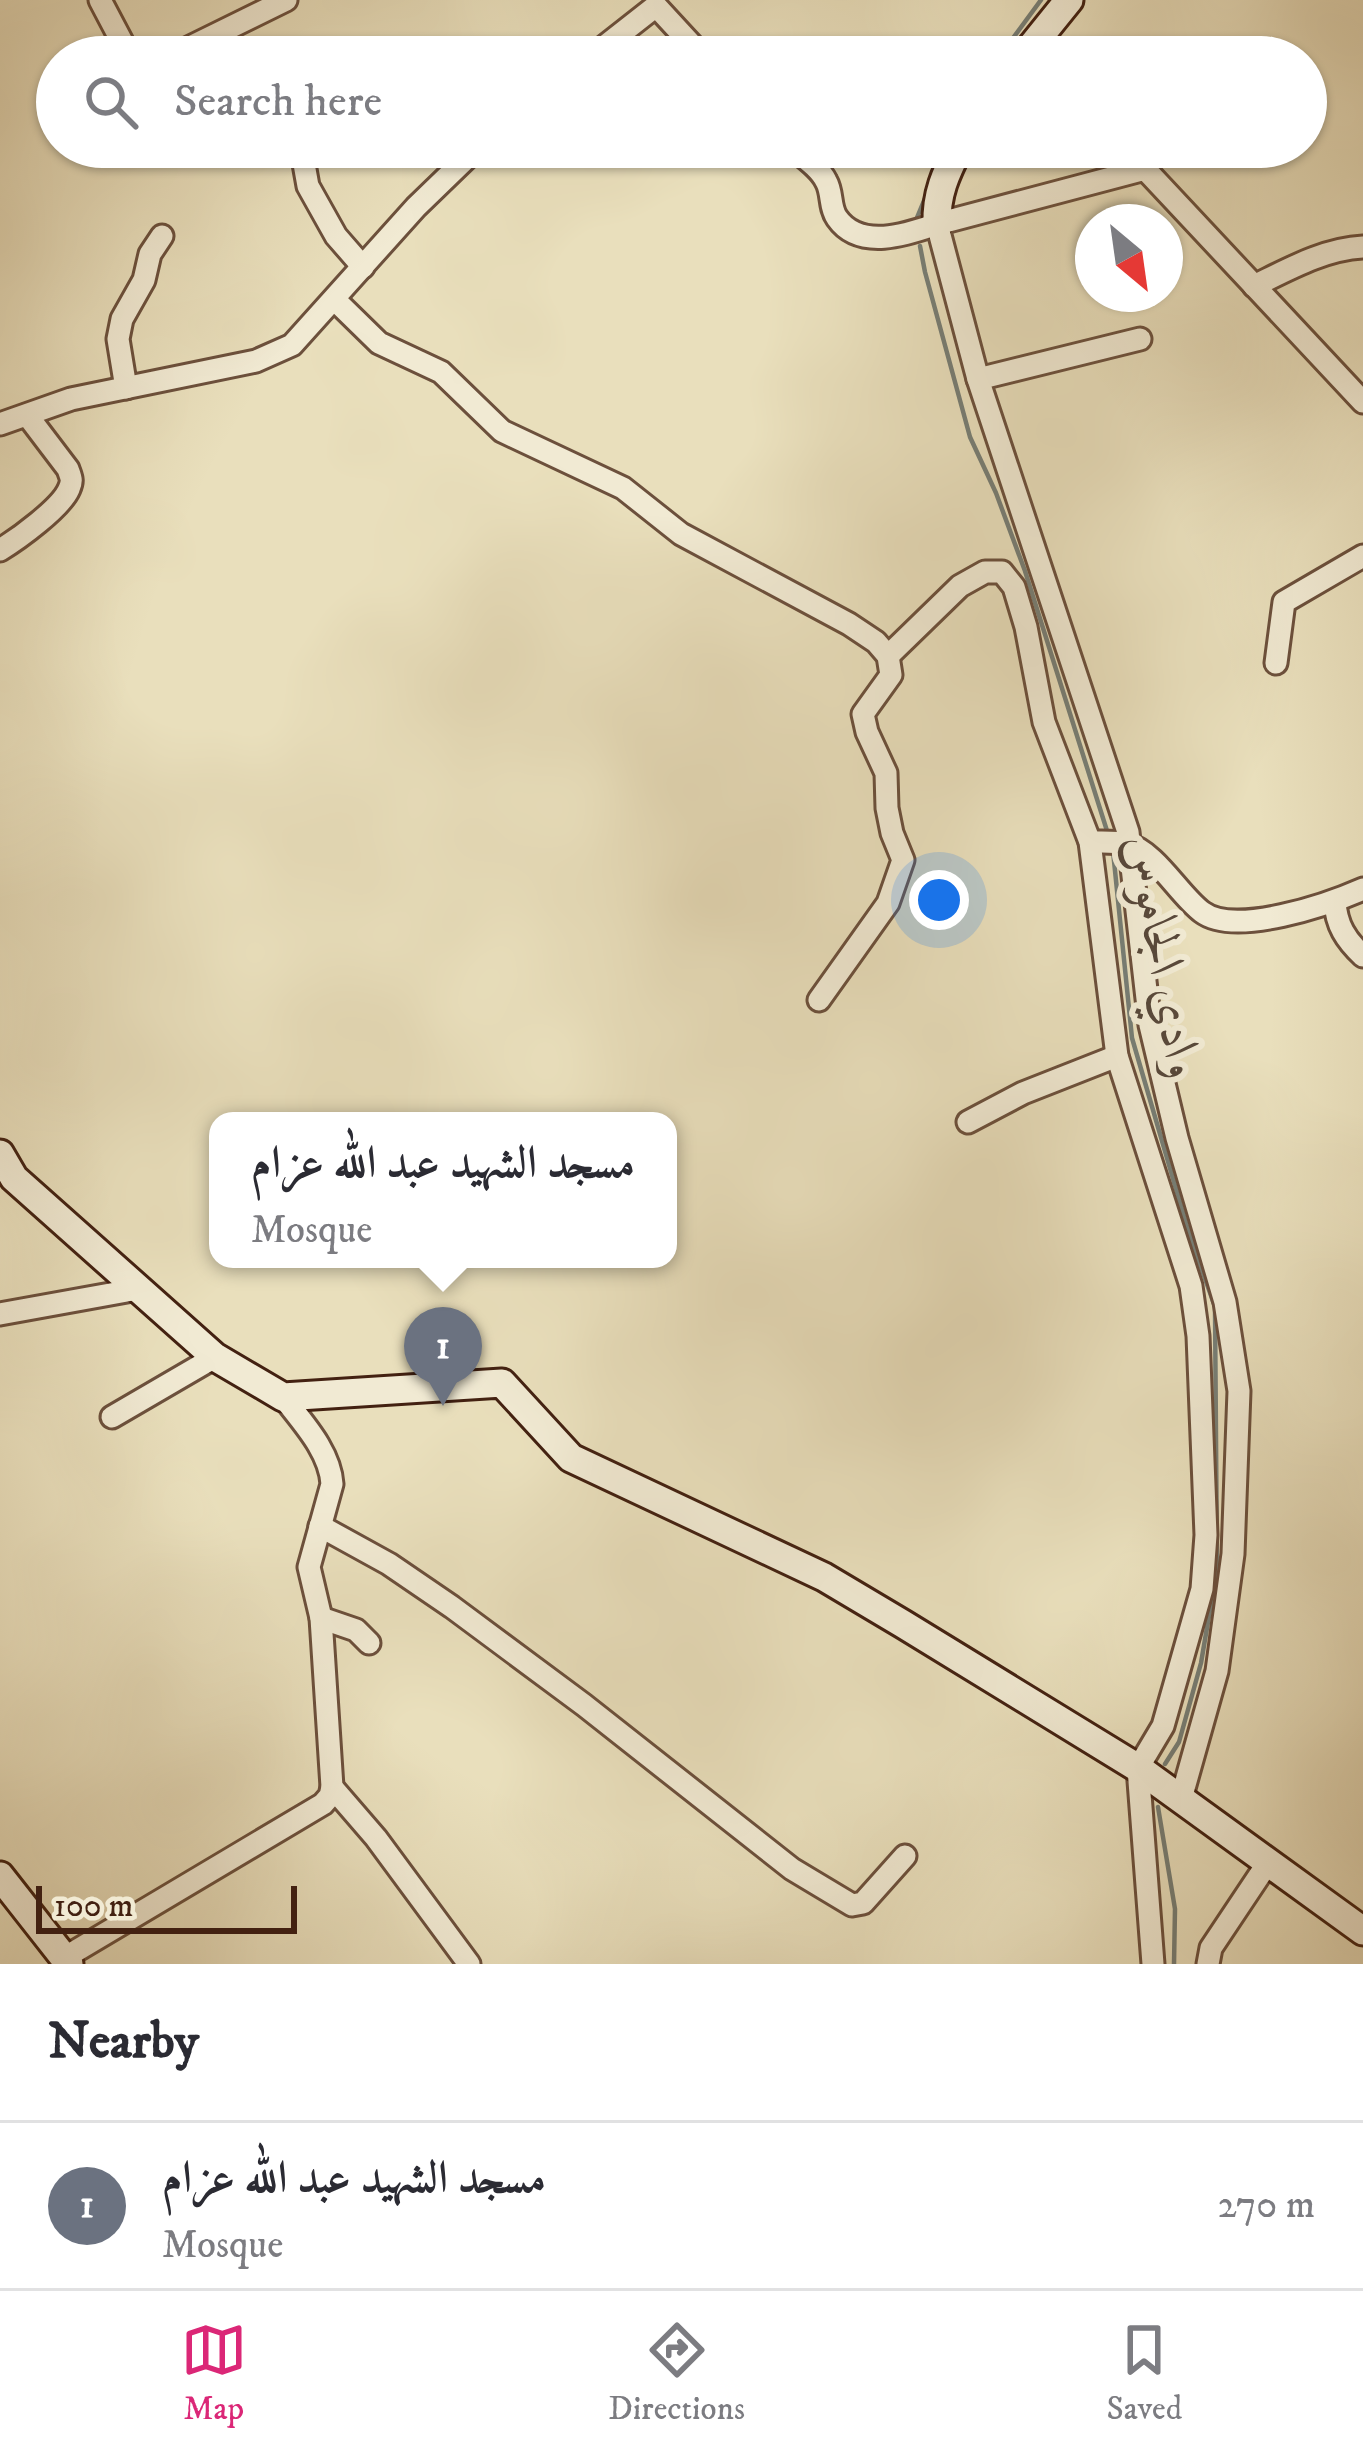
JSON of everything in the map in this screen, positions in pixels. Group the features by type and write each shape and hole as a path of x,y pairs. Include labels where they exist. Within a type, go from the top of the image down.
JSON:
{"street":[{"path":"100,0 119,36"},
{"path":"213,36 286,0"},
{"path":"1040,36 1070,0"},
{"path":"616,36 655,3 684,36"},
{"path":"305,168 308,186 336,236 363,267"},
{"path":"0,424 71,399 256,362 292,346 456,168"},
{"path":"814,168 829,186 833,210 846,228 874,239 906,235 1145,169 1363,402"},
{"path":"949,168 937,204 938,224 978,379 1129,832 1150,1024 1177,1138 1225,1302 1239,1391 1233,1554 1217,1671 1180,1799"},
{"path":"126,388 118,339 122,319 161,236"},
{"path":"1254,286 1308,260 1363,247"},
{"path":"334,300 379,343 441,372 502,431 623,488 681,534 849,624 888,656 891,675 863,714 886,773 887,808 903,860 888,903 819,1000"},
{"path":"978,379 1140,339"},
{"path":"0,550 60,503 70,489 68,469 27,415"},
{"path":"1276,663 1284,602 1363,556"},
{"path":"888,656 960,586 985,572 1002,572 1014,587 1044,722 1090,842 1117,1056 1191,1286 1198,1336 1205,1512 1202,1589 1163,1726 1138,1768 1153,1964"},
{"path":"1090,842 1130,844 1211,918 1284,917 1363,889"},
{"path":"1335,901 1342,932 1363,956"},
{"path":"968,1122 1023,1093 1117,1056"},
{"path":"0,1154 14,1178 214,1357 283,1397 308,1430 331,1471 332,1484 309,1567 321,1618 330,1796 67,1961 0,1876"},
{"path":"0,1314 138,1289"},
{"path":"112,1417 214,1357"},
{"path":"283,1397 502,1383 571,1458 824,1577 1138,1768 1363,1931"},
{"path":"320,1526 389,1564 452,1607 792,1869 852,1905 863,1903 904,1856"},
{"path":"321,1618 356,1630 369,1642"},
{"path":"332,1786 469,1964"},
{"path":"1208,1964 1211,1948 1268,1864"}],"waterway":[{"name":"وادي الجاموس","path":"1014,36 1041,0"},
{"name":"وادي الجاموس","path":"916,220 928,191"},
{"name":"وادي الجاموس","path":"920,246 970,437 1025,571 1108,834"},
{"name":"وادي الجاموس","path":"1113,851 1132,1038 1215,1307 1217,1569 1201,1663 1179,1742 1165,1764"},
{"name":"وادي الجاموس","path":"1158,1807 1175,1909 1174,1964"}],"place":[{"name":"مسجد الشهيد عبد الله عزام","path":"443,1406"}]}
